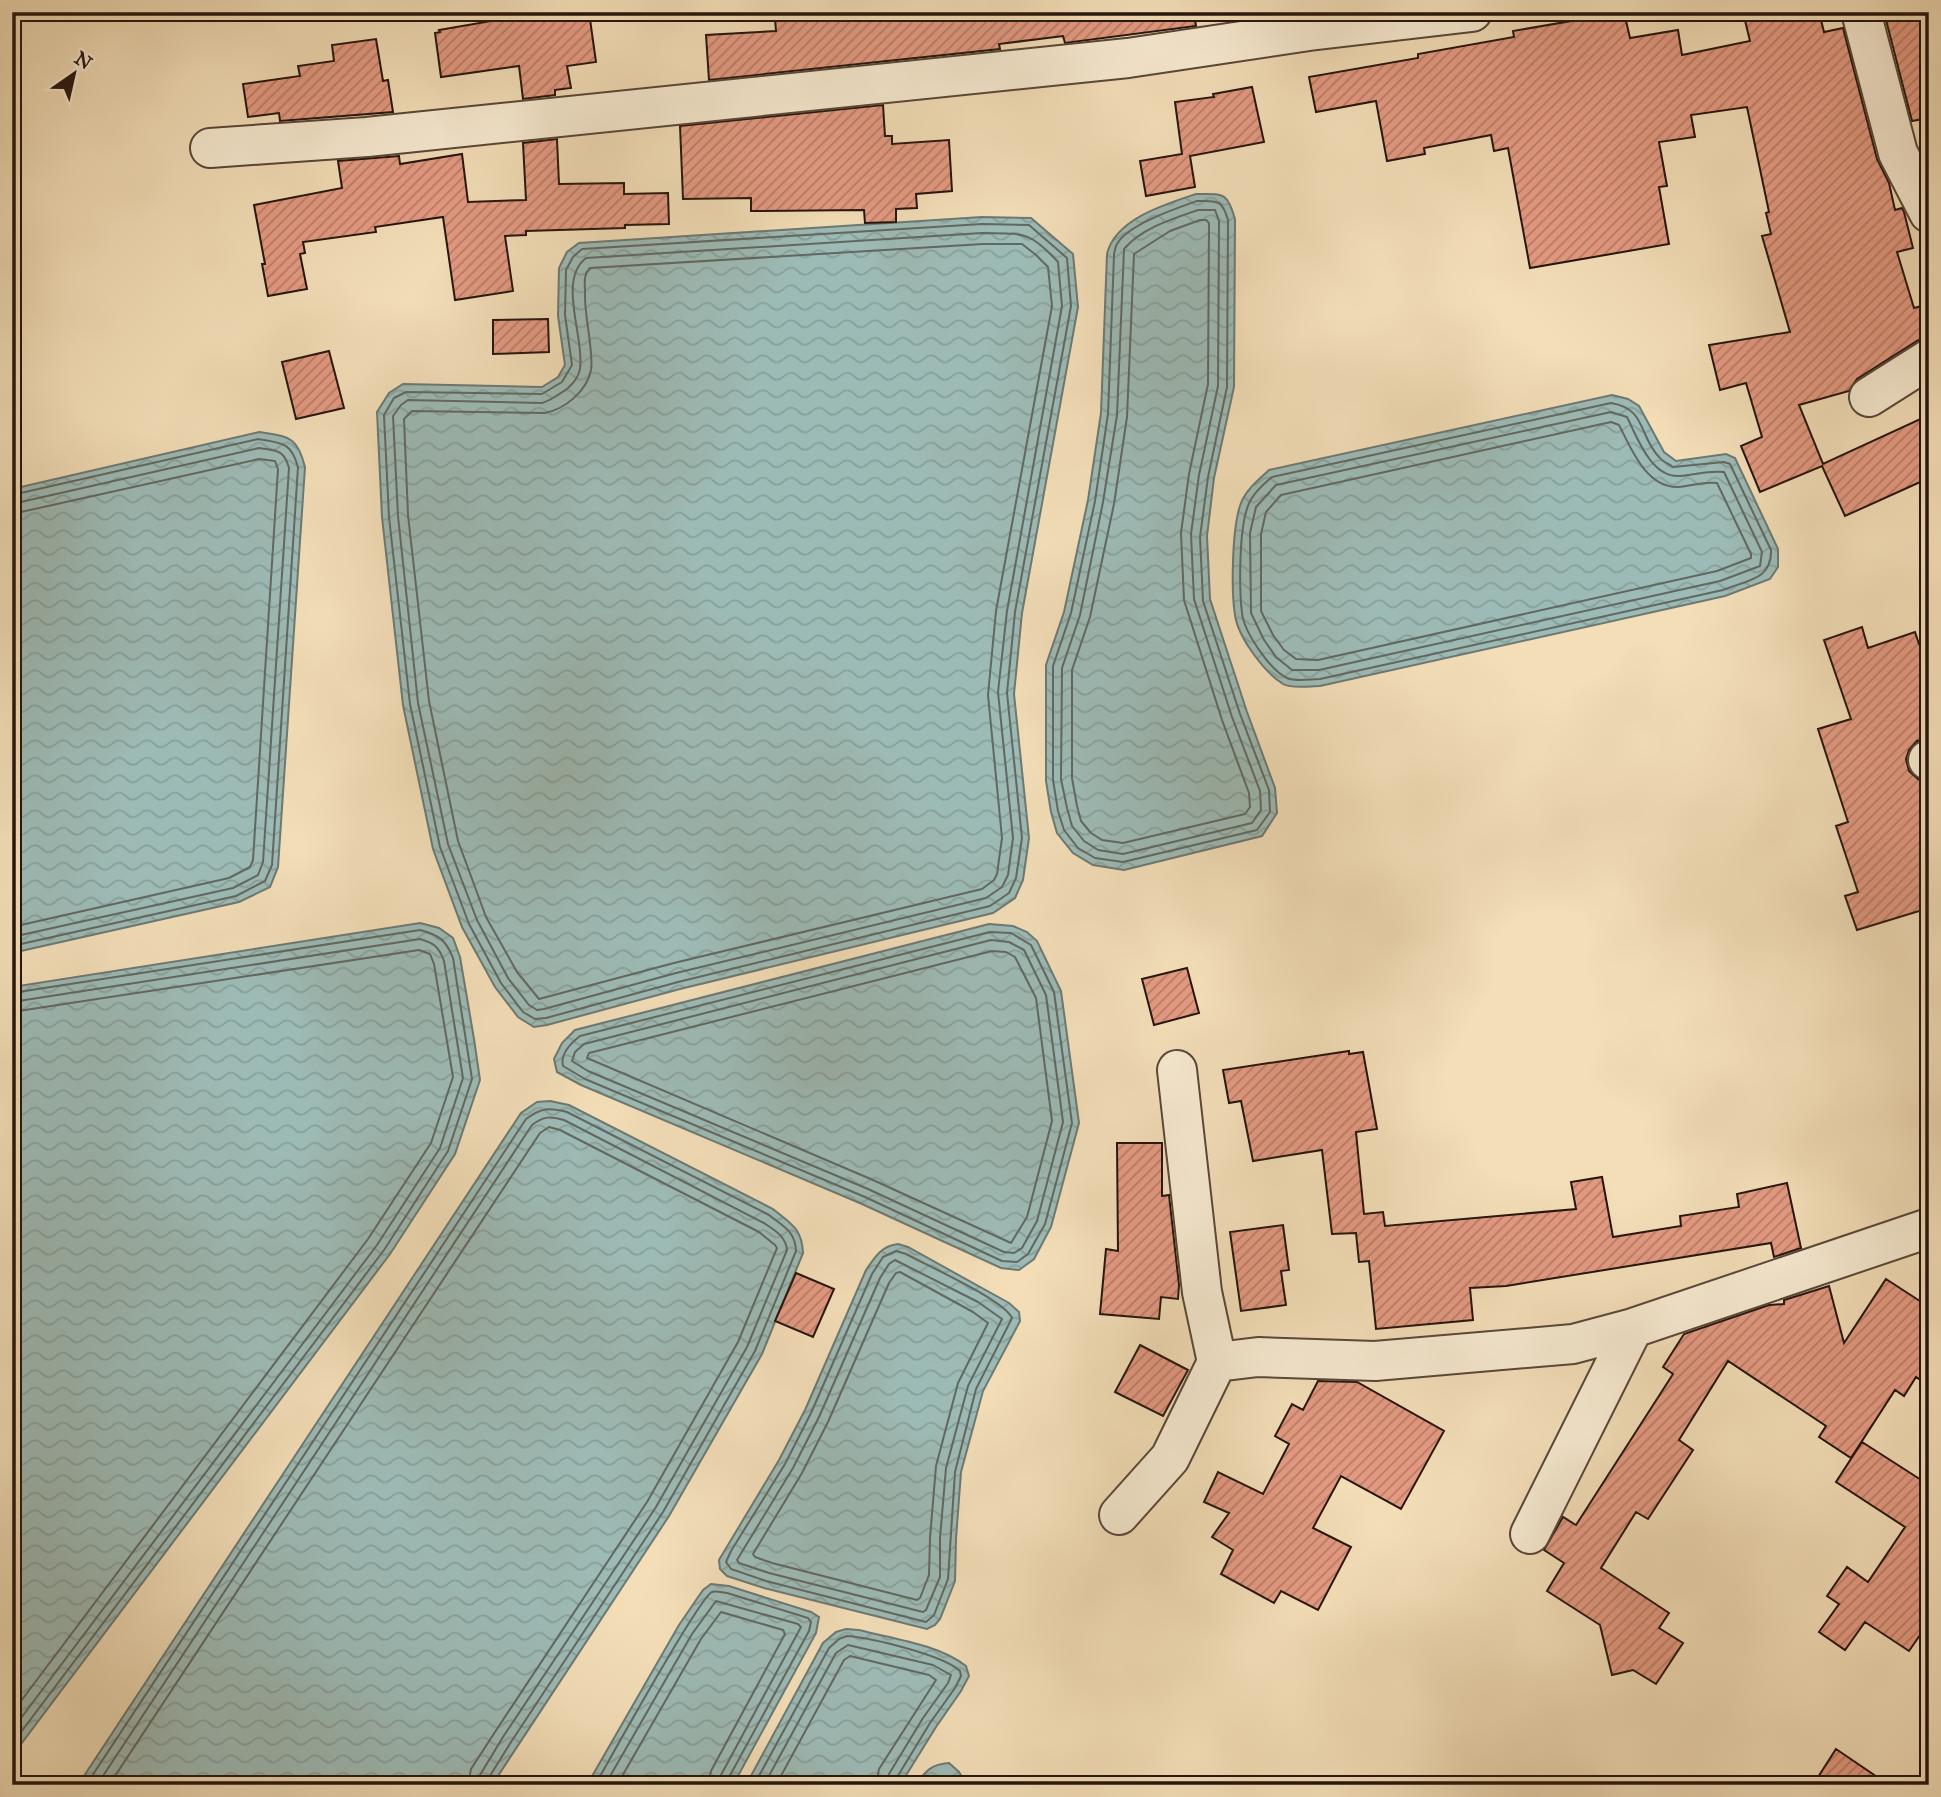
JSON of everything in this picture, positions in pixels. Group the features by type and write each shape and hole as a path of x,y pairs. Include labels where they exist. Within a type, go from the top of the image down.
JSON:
{"street":[{"path":"210,148 367,138 1088,63 1472,12"},
{"path":"1861,12 1898,153 1925,199"},
{"path":"1869,397 1929,359"},
{"path":"1119,1515 1170,1458 1217,1362 1202,1292 1177,1070"},
{"path":"1217,1362 1258,1357 1375,1362 1573,1344 1633,1328 1929,1228"},
{"path":"1530,1534 1633,1328"}],"water":[{"path":"1196,194 1223,196 1235,219 1234,387 1214,478 1207,536 1210,599 1275,788 1277,813 1262,836 1124,870 1093,865 1073,853 1057,833 1046,781 1046,665 1064,612 1088,500 1101,413 1107,254 1120,231 1131,222 1157,208"},
{"path":"982,217 1031,218 1073,254 1078,307 1022,613 1014,694 1029,838 1023,880 1015,898 993,913 534,1027 518,1017 495,987 462,927 433,849 403,705 382,517 377,412 389,393 403,384 542,387 558,377 565,365 558,316 559,268 567,252 579,243"},
{"path":"1612,395 1628,399 1639,406 1664,452 1676,461 1726,454 1735,458 1778,549 1778,567 1770,579 1725,596 1320,686 1287,686 1268,671 1253,653 1241,633 1235,615 1234,542 1243,498 1269,470"},
{"path":"259,432 290,439 299,449 305,467 278,867 270,887 239,902 12,953 12,489"},
{"path":"420,923 439,928 453,938 460,957 474,1039 480,1080 455,1154 390,1254 12,1756 12,987"},
{"path":"989,924 1013,926 1027,932 1037,941 1061,991 1079,1123 1051,1227 1034,1259 1019,1270 1001,1268 862,1204 581,1085 557,1072 554,1059 562,1043 575,1030"},
{"path":"550,1101 569,1105 773,1209 798,1232 803,1253 762,1354 669,1516 492,1785 78,1785 521,1113 537,1102"},
{"path":"898,1244 1009,1303 1019,1312 1020,1321 983,1391 961,1472 955,1581 940,1619 927,1629 764,1588 727,1576 720,1569 719,1560 779,1460 805,1410 866,1270 883,1250"},
{"path":"711,1584 729,1586 811,1612 819,1617 816,1633 733,1785 587,1785 679,1625 703,1590"},
{"path":"846,1629 929,1647 966,1666 969,1676 900,1785 746,1785 823,1643 836,1632"},
{"path":"949,1763 967,1785 916,1785 930,1769"}],"building":[{"path":"544,12 589,12 596,62 567,66 571,88 555,90 555,95 523,99 519,66 441,77 435,33 440,32 439,30"},
{"path":"863,12 1194,12 1196,26 1065,43 1063,36 999,44 1000,49 709,80 706,35 776,31 775,19"},
{"path":"1624,12 1630,38 1678,30 1682,55 1750,41 1743,12 1819,12 1824,32 1843,28 1877,159 1889,183 1895,210 1902,208 1904,212 1913,248 1897,252 1914,308 1929,304 1929,337 1917,341 1857,379 1849,391 1799,405 1823,464 1929,415 1929,478 1845,516 1822,466 1760,492 1741,446 1762,437 1746,383 1720,390 1709,345 1790,332 1762,236 1771,234 1766,213 1769,212 1747,107 1691,115 1695,137 1659,142 1667,186 1659,187 1669,244 1530,268 1508,148 1494,151 1491,135 1424,148 1425,154 1387,161 1376,101 1316,112 1309,77 1418,58 1418,54 1514,37 1513,31"},
{"path":"1889,12 1929,12 1929,118 1912,121 1886,20 1890,19"},
{"path":"376,39 383,81 388,80 393,112 280,121 279,113 248,117 243,84 300,76 298,66 334,61 332,45"},
{"path":"1252,87 1264,142 1190,156 1195,187 1146,196 1140,161 1182,154 1175,102 1214,97 1213,94"},
{"path":"883,105 885,136 892,136 892,144 949,140 952,191 916,194 917,208 896,209 896,222 865,223 864,210 751,211 751,198 683,199 680,126"},
{"path":"557,139 559,184 624,183 624,194 668,193 669,224 526,231 526,235 505,236 513,291 455,300 443,217 375,227 376,232 303,242 305,253 300,254 307,289 268,296 254,205 342,188 338,161 399,156 400,164 462,154 468,202 526,200 523,143"},
{"path":"548,319 549,352 493,354 493,320"},
{"path":"329,351 344,408 296,419 282,362"},
{"path":"1862,627 1868,648 1915,632 1919,644 1929,640 1929,738 1917,741 1909,750 1906,759 1909,771 1918,779 1929,782 1929,908 1857,930 1845,896 1858,892 1836,826 1848,822 1818,729 1851,719 1824,640"},
{"path":"1187,968 1199,1013 1154,1025 1142,979"},
{"path":"1349,1051 1349,1054 1363,1052 1377,1129 1356,1132 1364,1214 1383,1212 1385,1226 1576,1209 1571,1182 1602,1177 1613,1237 1681,1226 1680,1216 1739,1207 1737,1194 1787,1183 1801,1248 1774,1257 1771,1243 1506,1286 1470,1288 1473,1320 1376,1329 1369,1261 1359,1262 1356,1233 1332,1234 1322,1150 1253,1161 1241,1101 1229,1103 1223,1070"},
{"path":"1117,1143 1162,1143 1162,1196 1169,1195 1179,1285 1178,1299 1161,1297 1159,1319 1100,1314 1106,1249 1118,1251"},
{"path":"1283,1225 1289,1270 1281,1271 1286,1305 1241,1311 1230,1232"},
{"path":"796,1273 834,1289 813,1337 775,1321"},
{"path":"1886,1279 1929,1307 1929,1386 1916,1377 1904,1396 1895,1390 1851,1458 1819,1437 1826,1426 1728,1361 1679,1440 1693,1450 1648,1519 1636,1512 1601,1568 1669,1613 1659,1628 1683,1643 1656,1684 1633,1670 1612,1675 1600,1625 1547,1591 1564,1563 1544,1550 1563,1517 1576,1525 1673,1374 1663,1367 1684,1334 1769,1305 1784,1304 1784,1300 1829,1286 1844,1343"},
{"path":"1140,1345 1188,1370 1163,1416 1115,1392"},
{"path":"1318,1381 1357,1382 1444,1431 1401,1509 1341,1476 1313,1528 1351,1547 1318,1610 1281,1591 1274,1603 1221,1574 1233,1550 1212,1537 1229,1513 1204,1502 1218,1472 1263,1494 1289,1444 1275,1436 1292,1404 1303,1410"},
{"path":"1862,1442 1929,1485 1929,1622 1909,1651 1865,1622 1845,1650 1819,1632 1839,1604 1827,1596 1847,1567 1868,1582 1905,1527 1836,1482"},
{"path":"1836,1749 1889,1785 1813,1785"}]}
